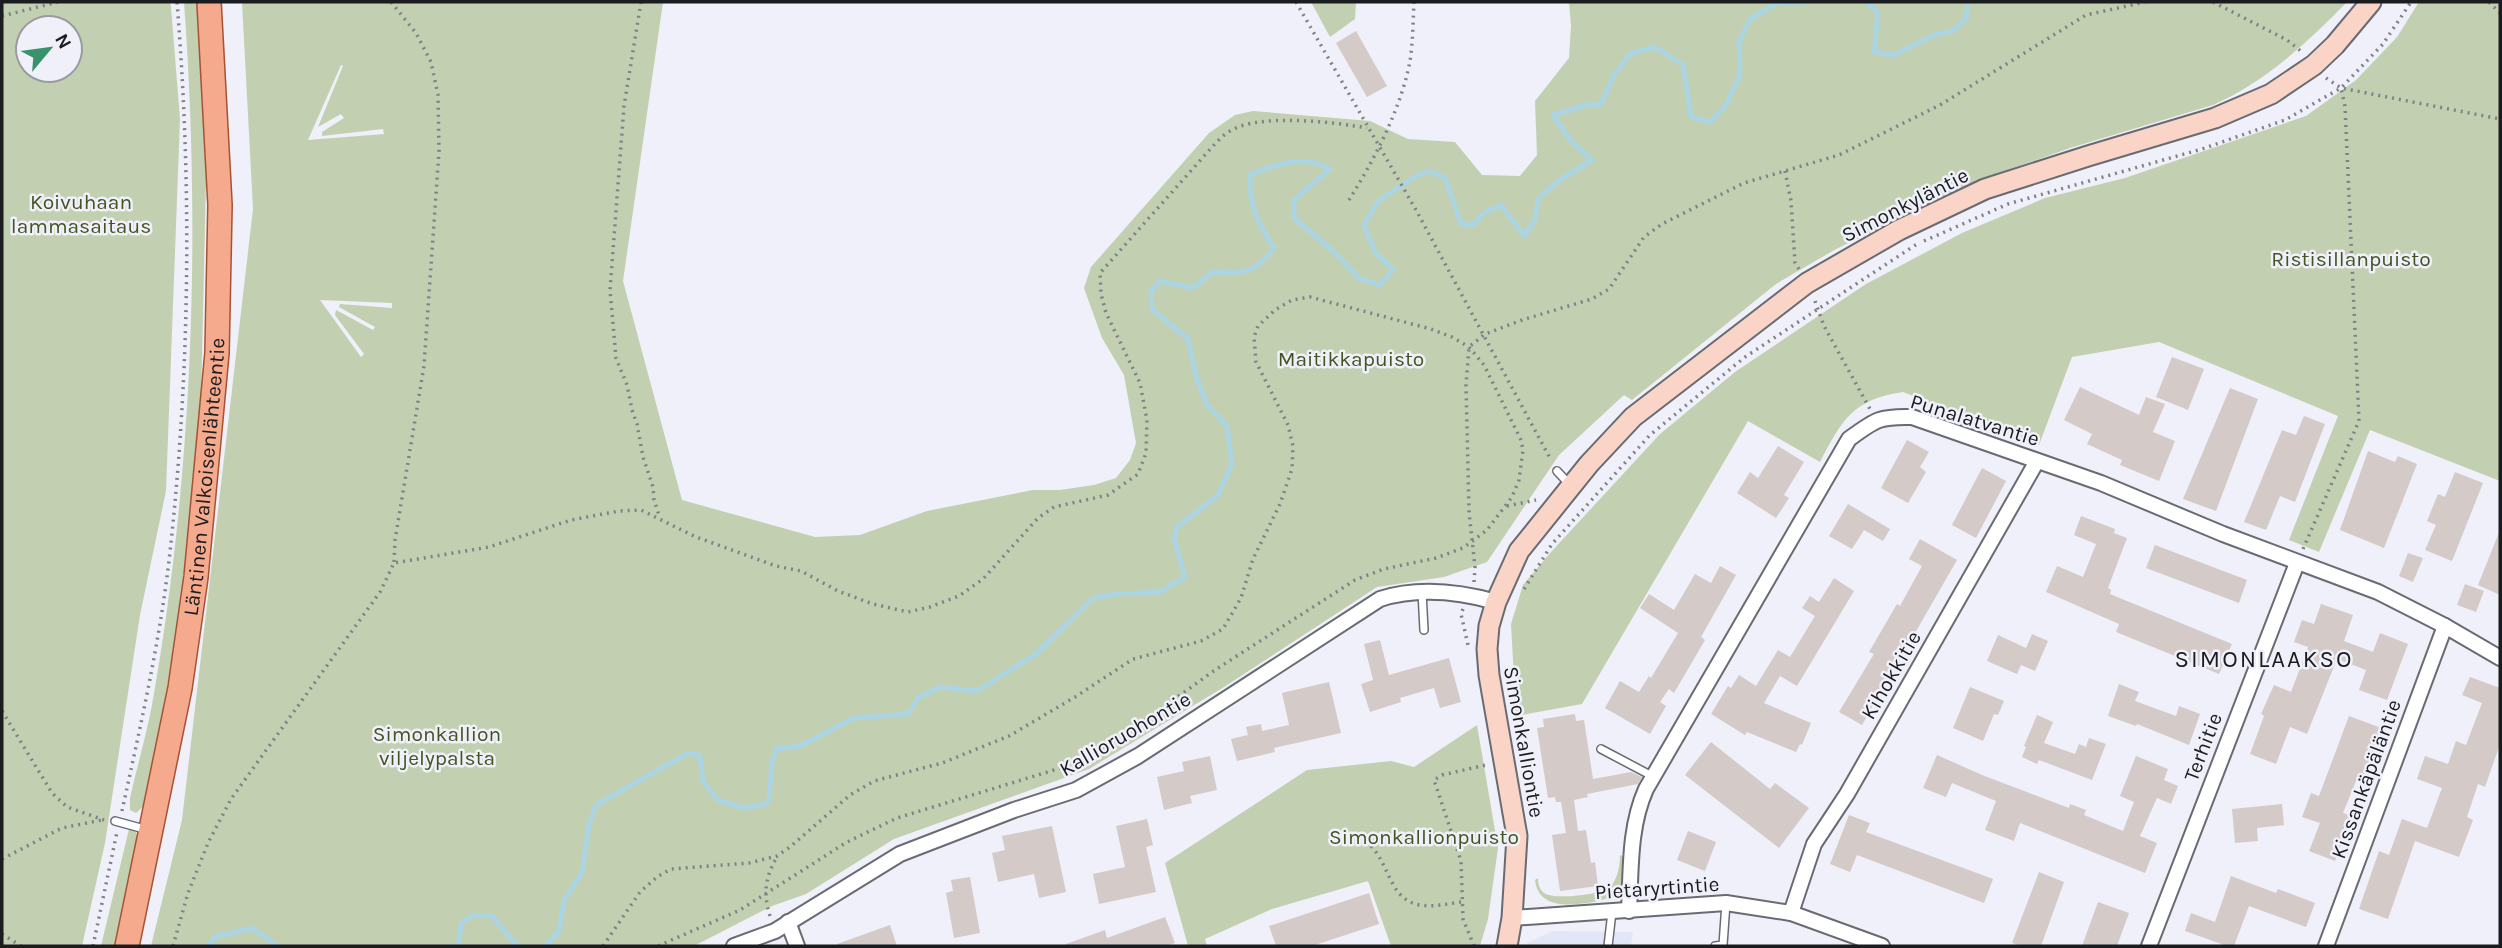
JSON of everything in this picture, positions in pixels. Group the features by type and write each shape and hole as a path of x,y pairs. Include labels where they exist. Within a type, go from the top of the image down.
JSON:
{"main road":[{"name":"Läntinen Valkoisenlähteentie","path":"127,946 180,688 196,577 217,353 220,205 209,2"},
{"name":"Simonkyläntie","path":"1519,551 1571,486 1633,417 1807,283 1899,230 1985,189 2215,118 2271,94 2314,65 2371,2"},
{"name":"Simonkalliontie","path":"1507,946 1512,918 1517,836 1489,675 1487,649 1489,626 1496,602 1519,551"}],"street":[{"name":"Punalatvantie","path":"1873,421 1887,416 1912,417 2152,503 2297,563 2378,592 2500,658"},
{"path":"1629,911 1627,844 1638,807 1849,439 1873,421"},
{"name":"Kihokkitie","path":"1791,913 1814,844 1847,794 2038,461"},
{"name":"Terhitie","path":"2149,946 2297,563"},
{"name":"Kallioruohontie","path":"734,946 776,935 788,922 900,854 1014,810 1076,790 1107,774 1380,599 1401,593 1422,592 1467,594 1496,602"},
{"name":"Kissankäpäläntie","path":"2326,946 2445,626"},
{"name":"Pietaryrtintie","path":"1512,918 1726,903 1791,913 1882,946"},
{"path":"788,922 797,946"}],"lane":[{"path":"1557,471 1571,486"},
{"path":"1422,592 1424,630"},
{"path":"1601,749 1654,777"},
{"path":"117,822 152,832"},
{"path":"1715,946 1723,945 1726,903"},
{"path":"1608,946 1612,912"}],"path":[{"path":"2,16 58,2"},
{"path":"93,946 117,822 145,704 169,562 185,368 188,206 185,101 177,2"},
{"path":"173,946 188,893 208,843 231,799 380,592 394,563 395,540 425,366 439,137 438,95 431,62 416,33 391,2"},
{"path":"641,2 624,106 610,290 616,358 627,385 660,518"},
{"path":"1296,2 1367,128 1398,177 1557,471"},
{"path":"1349,200 1373,161 1400,95 1410,61 1414,2"},
{"path":"1474,582 1466,385 1469,347 1485,334 1592,299 1609,289 1644,237 1662,224 1744,183 1839,155 1940,105 2086,15 2145,2"},
{"path":"2213,2 2287,40 2300,50"},
{"path":"1518,597 1552,544 1650,435 1745,357 1917,244 2008,204 2202,149 2285,120 2341,88 2383,44 2412,2"},
{"path":"2489,2 2500,13"},
{"path":"2324,77 2341,88 2500,119"},
{"path":"2297,563 2359,421 2345,106 2341,88"},
{"path":"394,563 489,547 571,520 619,511 641,510 696,537 776,566 800,571 873,604 908,612 959,596 983,579 1038,517 1054,507 1108,495 1138,474 1146,453 1147,420 1140,383 1106,313 1101,294 1100,272 1213,146 1231,130 1257,122 1291,121 1341,123 1367,128"},
{"path":"1785,170 1791,201 1795,263 1807,283 1824,326 1870,409 1873,421"},
{"path":"603,946 640,892 671,869 749,863 777,856 850,795 874,781 942,762 1009,736 1133,659 1201,641 1223,629 1241,598 1253,559 1280,504 1292,469 1293,446 1288,425 1256,362 1254,337 1258,326 1282,306 1301,298 1315,296 1431,329 1469,347 1485,365 1523,450 1519,480 1505,507 1487,530 1464,548 1436,558 1384,569 1354,580 1215,670 1116,741 1077,763 897,818 847,842 718,921 658,946"},
{"path":"1505,507 1536,500"},
{"path":"2,711 52,793 67,807 117,822"},
{"path":"1474,946 1463,919 1461,861 1434,780 1441,775 1492,764"},
{"path":"2,859 62,828 104,820"},
{"path":"1371,846 1381,857 1392,884 1405,900 1426,907 1461,902"},
{"path":"776,935 768,912 766,893 768,872 777,856"},
{"path":"2,933 21,946"}],"shaded area":[{"path":"1553,931 1633,932 1631,946 1526,946 1527,943"}],"green space":[{"name":"Koivuhaan lammasaitaus","path":"2,2 170,2 180,119 166,491 140,615 105,843 82,946 2,946"},
{"path":"184,2 197,2 207,137 201,400 196,473 176,636 150,783 145,805 136,813 130,810 130,798 152,705 166,618 185,442 190,354 192,178"},
{"name":"Maitikkapuisto","path":"242,2 663,2 623,281 682,500 815,537 860,535 927,511 1033,490 1060,490 1094,485 1116,478 1130,460 1136,443 1124,375 1102,338 1084,288 1091,267 1209,133 1235,115 1253,111 1370,121 1408,139 1455,142 1482,175 1520,176 1537,155 1535,101 1569,58 1569,2 2347,2 2284,60 2232,96 2213,105 2070,148 1985,178 1836,249 1776,284 1632,400 1624,395 1559,455 1487,562 1444,577 1377,587 1224,687 1089,769 894,839 806,894 772,906 694,946 151,946 182,820 253,209","holes":["341,65 343,66 318,127 341,114 344,118 322,132 322,136 383,129 384,134 308,140","320,300 392,303 392,308 340,304 339,307 375,327 373,330 336,310 335,315 364,354 361,357"]},
{"path":"1311,2 1356,2 1355,19 1330,37"},
{"name":"Ristisillanpuisto","path":"2419,2 2500,2 2500,481 2370,430 2319,552 2289,540 2338,416 2159,342 2072,357 2039,445 1903,392 1872,400 1851,414 1835,434 1820,462 1748,421 1582,704 1516,716 1511,624 1523,585 1660,434 1735,372 1866,284 1962,233 2045,198 2125,178 2306,116 2356,80 2397,37"},
{"name":"Simonkallionpuisto","path":"1477,725 1498,848 1488,919 1480,946 1391,946 1368,881 1272,909 1205,939 1207,946 1188,946 1165,863 1307,770 1391,761 1414,767"},
{"path":"129,829 136,832 138,843 116,946 101,946"},
{"path":"1620,855 1625,857 1623,885 1606,899 1587,903 1554,903 1547,900 1537,889 1535,880 1538,878 1541,890 1549,895 1577,896 1605,890 1615,880"}],"building":[{"path":"1356,31 1387,86 1367,97 1336,43"},
{"path":"2172,357 2204,369 2188,410 2156,397"},
{"path":"2080,387 2139,415 2146,397 2165,404 2153,432 2175,441 2159,481 2120,465 2122,460 2087,444 2092,434 2064,420"},
{"path":"2230,388 2258,399 2216,511 2183,499"},
{"path":"2304,416 2325,424 2295,502 2280,496 2266,530 2244,522 2282,430 2296,435"},
{"path":"1907,440 1929,452 1920,467 1926,472 1908,503 1881,488"},
{"path":"1778,446 1804,462 1784,495 1789,498 1776,518 1737,493 1750,472 1758,478"},
{"path":"2368,451 2395,462 2398,456 2417,464 2384,548 2340,530"},
{"path":"1982,468 2006,481 1976,538 1952,525"},
{"path":"2455,472 2483,483 2452,561 2425,550 2436,525 2427,521 2438,494 2445,497"},
{"path":"1848,504 1890,529 1883,541 1864,530 1852,549 1829,536"},
{"path":"2081,516 2115,529 2114,533 2127,538 2108,588 2111,590 2110,594 2232,644 2219,674 2116,632 2119,624 2046,592 2057,566 2083,577 2096,544 2074,535"},
{"path":"2500,530 2500,595 2478,585"},
{"path":"1920,539 1957,560 1862,725 1839,712 1874,654 1869,652 1897,604 1900,606 1922,566 1909,559"},
{"path":"2155,545 2247,580 2239,603 2146,568"},
{"path":"2408,553 2423,558 2413,582 2399,576"},
{"path":"1720,566 1736,575 1701,637 1705,640 1674,693 1669,689 1660,702 1666,706 1650,734 1605,708 1620,681 1639,692 1649,676 1651,678 1678,633 1640,608 1649,594 1674,610 1695,574 1711,583"},
{"path":"1834,578 1854,591 1797,686 1780,676 1764,703 1811,723 1802,745 1800,744 1796,752 1747,732 1745,735 1711,714 1728,686 1731,688 1739,675 1756,686 1778,650 1790,657 1815,616 1802,608 1810,596 1819,602"},
{"path":"2465,584 2484,591 2476,612 2457,605"},
{"path":"2321,604 2353,615 2344,641 2373,652 2380,633 2408,644 2387,700 2359,690 2366,670 2337,659 2307,734 2290,727 2276,764 2250,754 2264,716 2261,714 2274,685 2291,692 2308,647 2294,642 2302,620 2314,624"},
{"path":"2032,634 2048,641 2035,671 2021,665 2017,674 1987,661 1998,635 2026,648"},
{"path":"1380,640 1389,675 1449,658 1461,702 1440,708 1434,688 1400,698 1401,702 1370,712 1361,684 1373,680 1364,644"},
{"path":"2470,677 2500,688 2500,744 2485,787 2478,784 2467,817 2473,820 2459,857 2415,841 2388,919 2359,909 2379,851 2389,855 2402,819 2427,828 2442,788 2417,779 2425,756 2448,764 2456,741 2466,745 2482,703 2462,695"},
{"path":"1329,682 1341,733 1274,748 1275,752 1237,761 1231,739 1248,735 1246,727 1261,724 1262,731 1289,725 1282,693"},
{"path":"2119,684 2139,692 2135,701 2176,716 2179,706 2200,714 2189,745 2137,724 2136,726 2108,716"},
{"path":"1970,687 2004,701 1998,715 1994,714 1983,741 1953,728"},
{"path":"1575,714 1576,721 1584,720 1593,779 1631,772 1642,777 1638,784 1587,794 1588,797 1574,800 1578,831 1586,830 1598,886 1560,891 1552,835 1566,833 1561,802 1556,802 1555,797 1548,798 1537,728 1544,727 1543,719"},
{"path":"2037,715 2053,722 2044,743 2075,754 2079,744 2086,747 2089,738 2106,744 2092,780 2039,760 2037,764 2022,757"},
{"path":"2349,716 2384,729 2363,784 2356,781 2343,813 2352,816 2335,861 2309,851 2320,823 2302,817 2311,793 2319,796"},
{"path":"1711,742 1770,789 1775,783 1809,808 1779,848 1685,775"},
{"path":"1937,755 2069,808 2070,804 2086,810 2084,815 2123,831 2134,802 2120,796 2136,756 2168,769 2164,780 2178,786 2171,804 2157,798 2140,836 2157,843 2145,873 2020,823 2014,841 1985,830 1996,801 1952,783 1946,797 1923,788"},
{"path":"1210,756 1217,790 1190,796 1192,803 1164,810 1157,777 1184,771 1182,762"},
{"path":"2282,804 2284,825 2257,828 2258,841 2235,843 2232,809"},
{"path":"1849,815 1870,823 1866,832 1993,879 1984,903 1857,855 1850,872 1830,864"},
{"path":"1147,819 1153,845 1146,847 1156,892 1099,904 1093,874 1125,867 1116,826"},
{"path":"1052,826 1066,892 1039,898 1034,874 998,882 992,853 1005,850 1002,836"},
{"path":"1688,831 1716,842 1705,871 1677,860"},
{"path":"2039,872 2064,882 2041,946 2021,946 2012,943"},
{"path":"2231,876 2276,893 2278,889 2315,903 2306,927 2249,906 2234,946 2185,931 2191,913 2215,922"},
{"path":"970,877 980,933 954,938 946,893 953,891 951,880"},
{"path":"1369,893 1379,924 1312,946 1276,946 1269,926"},
{"path":"2098,902 2129,913 2117,946 2082,946"},
{"path":"1165,917 1175,943 1166,946 1066,946 1105,930 1107,938"},
{"path":"890,925 897,946 837,944"}],"waterway":[{"path":"545,946 559,931 564,900 582,873 589,825 596,805 688,753 700,756 703,782 718,800 744,808 766,804 776,749 800,746 854,718 908,714 919,697 940,687 977,691 1036,654 1093,598 1160,592 1185,577 1174,538 1177,527 1218,495 1232,464 1227,426 1207,405 1196,376 1188,339 1152,309 1151,291 1160,281 1193,288 1212,272 1247,271 1267,257 1274,248 1255,213 1250,175 1280,164 1300,161 1320,164 1330,169 1294,200 1294,218 1333,251 1360,279 1380,285 1393,269 1376,254 1364,225 1378,201 1416,176 1430,171 1445,178 1461,224 1473,225 1484,213 1501,205 1524,236 1535,220 1538,199 1558,181 1592,160 1571,141 1553,115 1586,105 1601,104 1614,75 1631,53 1655,47 1683,65 1691,117 1710,122 1726,105 1740,75 1739,42 1750,19 1777,3 1806,2"},
{"path":"1866,2 1878,12 1874,52 1894,55 1934,35 1952,31 1966,19 1968,2"},
{"path":"458,946 461,924 473,915 492,916 517,946"},
{"path":"209,946 215,937 252,928 277,946"}],"district":[{"name":"SIMONLAAKSO","path":"2264,659"}],"park label":[{"name":"Simonkallion viljelypalsta","path":"437,746"}]}
